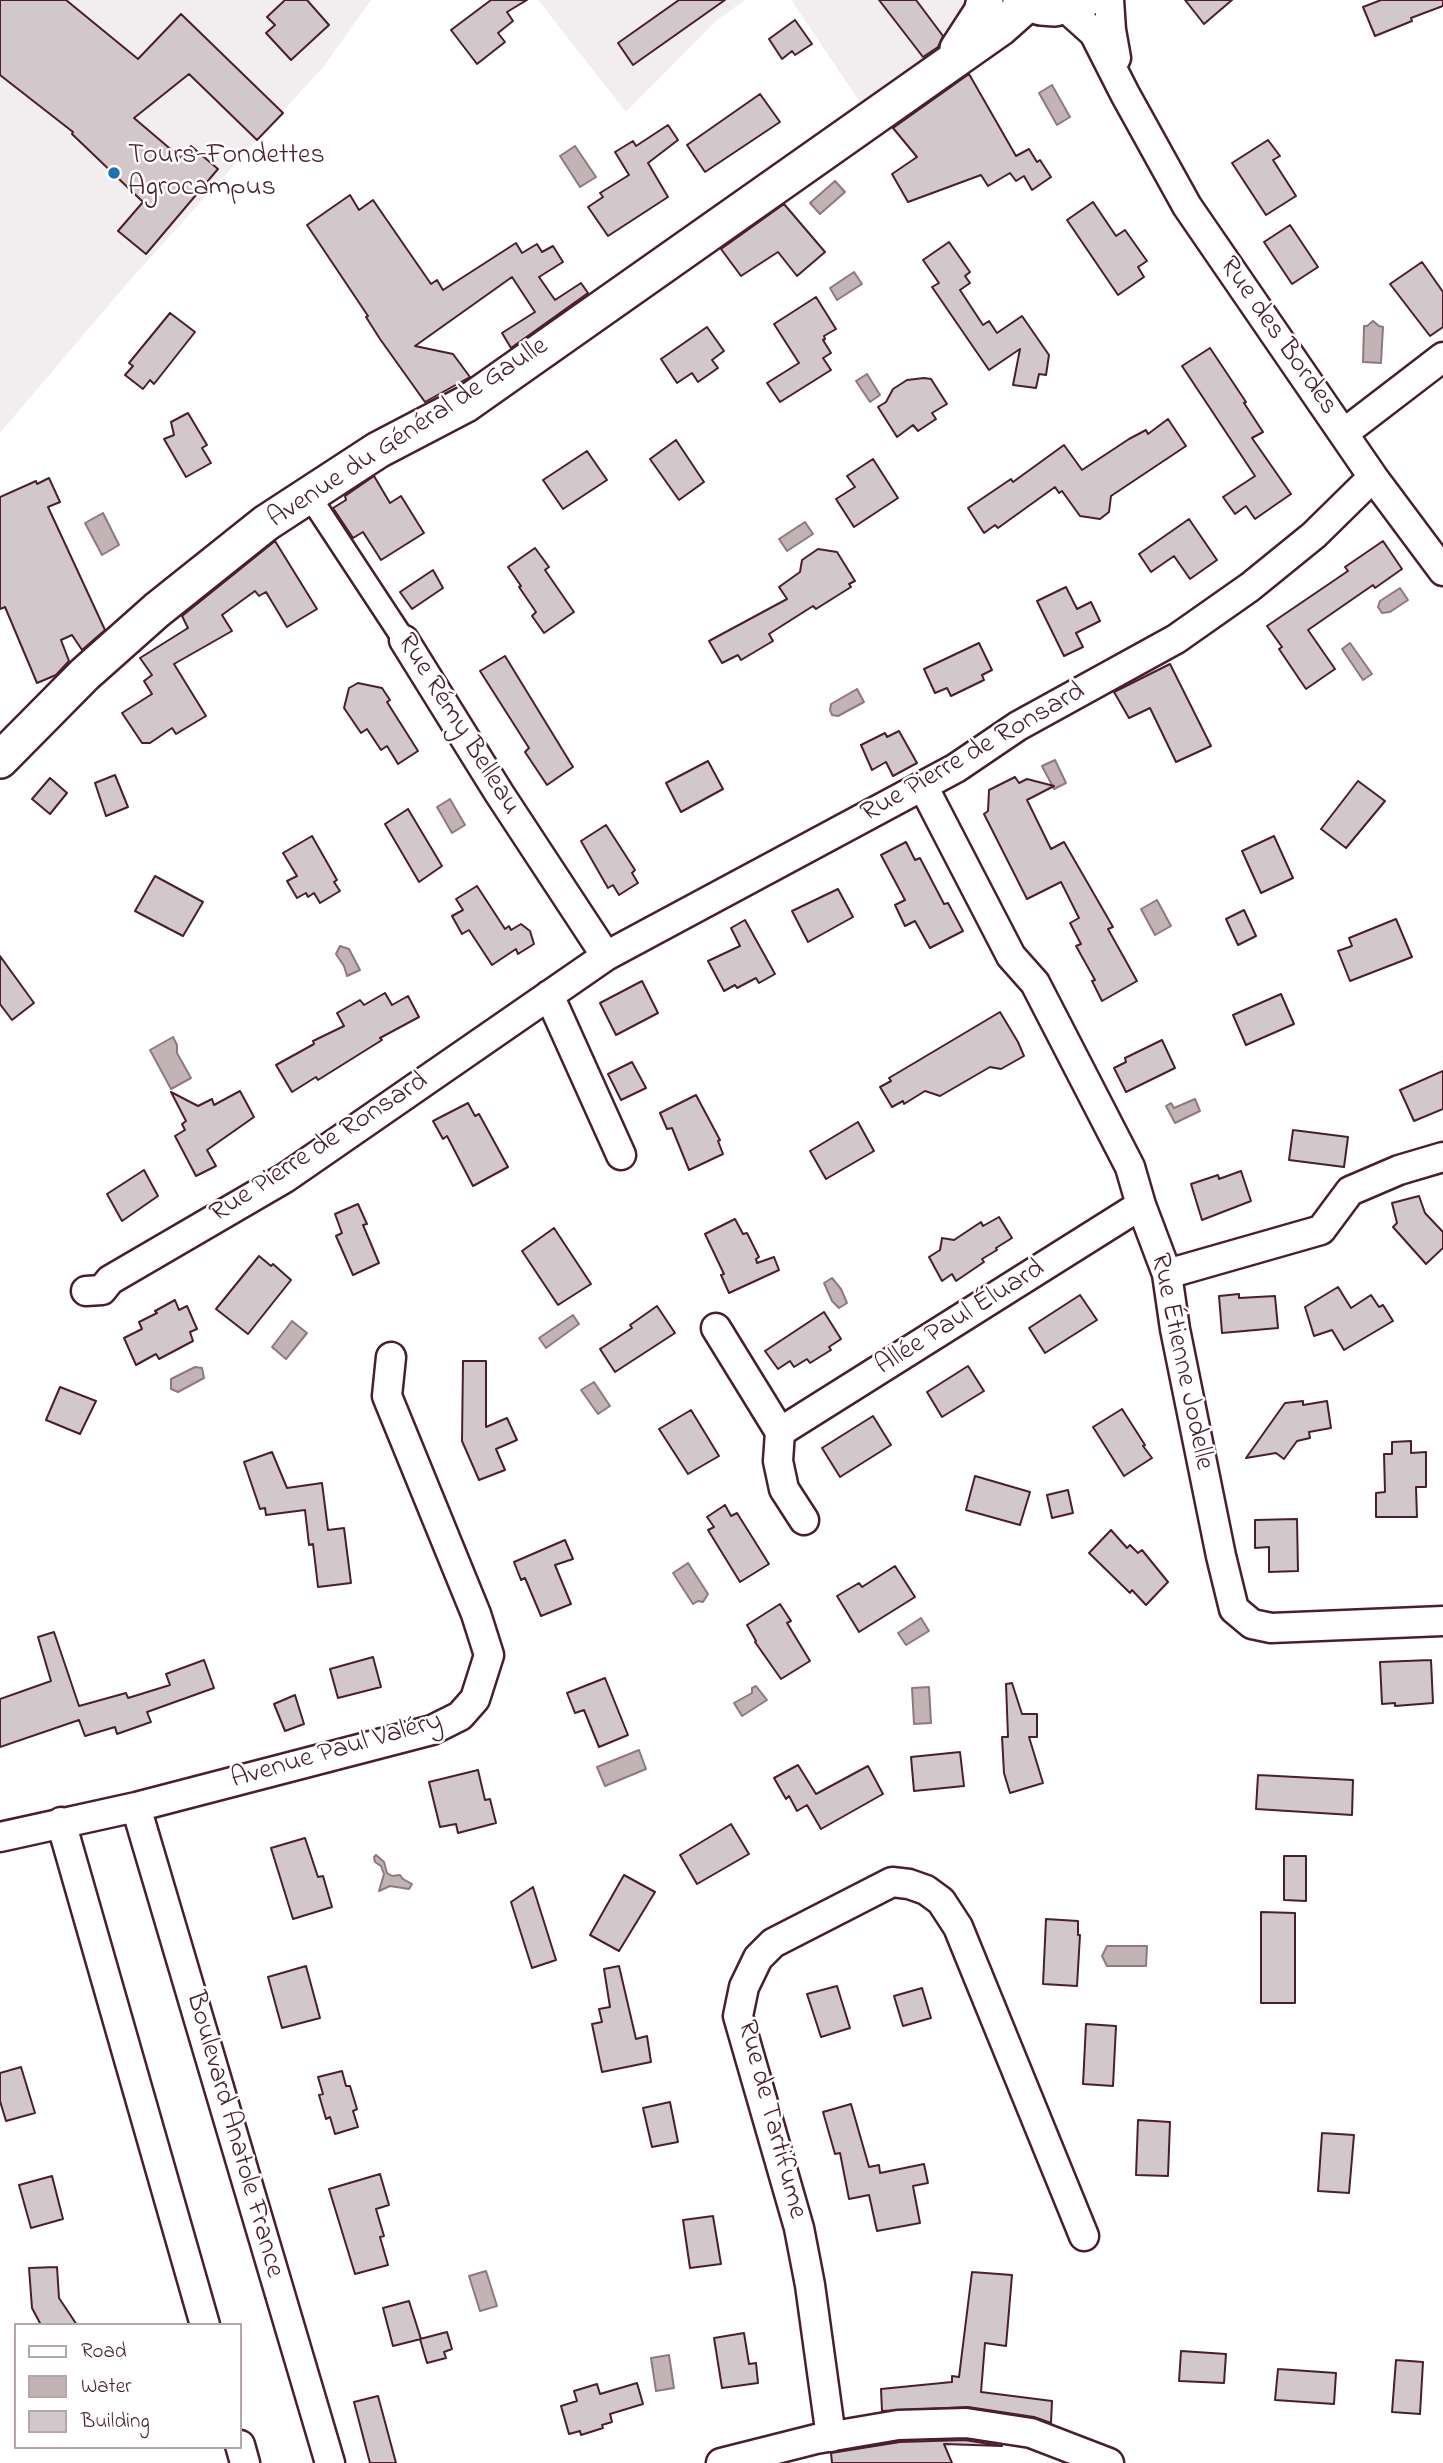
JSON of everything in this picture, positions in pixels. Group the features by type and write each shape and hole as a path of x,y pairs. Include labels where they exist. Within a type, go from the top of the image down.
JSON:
{"street":[{"name":"Avenue du Général de Gaulle","path":"946,66 982,12 985,0"},
{"name":"Rue des Bordes","path":"1109,0 1112,40 1125,94"},
{"name":"Avenue du Général de Gaulle","path":"0,760 85,674 156,610 266,523 378,450 467,404 946,66 999,27 1024,2"},
{"path":"1024,2 1041,7 1074,3"},
{"name":"Rue des Bordes","path":"1074,3 1094,33 1187,206 1373,477 1443,571"},
{"path":"1344,433 1443,357"},
{"name":"Rue Pierre de Ronsard","path":"86,1290 102,1290 110,1280 285,1178 606,956 956,768 1018,726 1176,639 1250,587 1314,535 1373,477"},
{"name":"Rue Rémy Belleau","path":"308,494 606,956"},
{"name":"Rue Étienne Jodelle","path":"923,786 995,927 1012,956 1035,983 1130,1167 1167,1274 1178,1342 1234,1609 1252,1624 1271,1628 1443,1621"},
{"path":"549,995 621,1155"},
{"path":"1167,1274 1321,1230 1350,1191 1399,1170 1443,1157"},
{"name":"Allée Paul Éluard","path":"780,1432 1141,1205"},
{"path":"716,1328 780,1432 778,1461 784,1489 804,1520"},
{"name":"Avenue Paul Valéry","path":"0,1837 136,1807 432,1730 460,1716 475,1699 489,1655 477,1614 387,1396 391,1357"},
{"name":"Boulevard Anatole France","path":"136,1807 330,2463"},
{"path":"61,1822 204,2323"},
{"name":"Rue de Tartifume","path":"831,2437 810,2285 799,2228 738,2016 744,1987 758,1958 773,1943 892,1882 926,1890 941,1901 958,1927 1084,2236"},
{"path":"721,2463 831,2437 898,2425 966,2423 1031,2433 1109,2463"}],"shaded area":[{"name":"Tours-Fondettes Agrocampus","path":"0,0 371,0 324,66 130,280 0,433"},
{"path":"538,0 745,0 717,20 626,112"},
{"path":"791,0 973,0 956,48 881,87 860,102"}],"water":[{"path":"1052,85 1070,117 1057,125 1039,93"},
{"path":"575,146 596,177 580,187 560,156"},
{"path":"835,181 845,192 820,214 810,203"},
{"path":"854,272 862,284 837,300 830,288"},
{"path":"1373,321 1383,327 1381,363 1363,362 1364,326"},
{"path":"867,374 880,395 870,402 856,381"},
{"path":"103,513 119,545 102,555 85,523"},
{"path":"805,522 813,534 787,551 779,539"},
{"path":"1400,588 1408,600 1390,612 1382,613 1378,607 1380,601"},
{"path":"1350,643 1372,674 1363,680 1342,649"},
{"path":"857,689 864,702 838,716 832,715 831,704"},
{"path":"1055,760 1066,783 1054,789 1042,766"},
{"path":"450,799 465,825 452,833 437,807"},
{"path":"1157,900 1171,926 1155,935 1141,909"},
{"path":"340,946 349,949 360,970 347,976 336,954"},
{"path":"173,1037 177,1053 191,1078 171,1089 150,1050"},
{"path":"1195,1099 1200,1111 1175,1123 1166,1106 1171,1103 1174,1108"},
{"path":"832,1278 847,1303 839,1308 832,1301 824,1283"},
{"path":"573,1315 579,1324 546,1348 539,1338"},
{"path":"292,1321 307,1333 286,1359 272,1347"},
{"path":"195,1367 202,1368 204,1378 178,1392 171,1389 171,1379"},
{"path":"594,1382 610,1406 598,1414 581,1390"},
{"path":"688,1563 708,1594 703,1602 693,1604 673,1573"},
{"path":"921,1618 929,1631 906,1645 898,1633"},
{"path":"756,1686 767,1700 742,1716 734,1703 752,1693 752,1688"},
{"path":"929,1687 931,1723 914,1724 912,1688"},
{"path":"639,1750 646,1769 605,1786 597,1767"},
{"path":"376,1855 384,1862 387,1873 392,1876 400,1875 412,1884 409,1889 390,1886 379,1891 384,1874 381,1866 375,1862"},
{"path":"1107,1946 1147,1946 1146,1966 1107,1966 1102,1956"},
{"path":"486,2271 497,2306 480,2311 469,2276"},
{"path":"669,2355 674,2388 656,2391 651,2358"}],"building":[{"path":"0,0 66,0 138,59 181,14 283,113 257,140 189,74 134,118 181,158 191,146 218,169 146,254 118,231 143,202 72,134 73,132 0,75"},
{"path":"285,0 307,0 329,25 291,60 266,33 275,25 267,17"},
{"path":"491,0 527,0 507,12 513,21 498,33 505,42 477,64 451,30"},
{"path":"679,0 725,0 633,65 618,43"},
{"path":"879,0 916,0 943,36 938,47 923,57"},
{"path":"1185,0 1232,0 1204,24"},
{"path":"1381,0 1443,0 1443,6 1375,36 1363,7"},
{"path":"795,20 812,44 795,55 792,51 782,59 769,39"},
{"path":"969,74 1016,156 1029,149 1051,177 1032,190 1024,176 1016,181 1010,173 988,186 981,175 908,202 892,174 917,157 893,128"},
{"path":"760,94 780,122 705,172 687,145"},
{"path":"668,125 678,140 648,163 668,197 608,236 588,207 603,197 600,193 629,175 615,152 633,141 636,146"},
{"path":"1268,140 1280,156 1273,160 1296,196 1266,215 1232,163"},
{"path":"350,195 359,210 373,200 431,284 437,280 443,290 516,243 522,253 537,244 542,252 553,246 563,262 539,277 555,300 581,283 588,293 511,348 502,333 535,312 512,277 415,346 453,354 470,377 425,402 380,339 366,317 368,316 307,225"},
{"path":"1093,202 1116,236 1125,230 1147,261 1138,267 1144,277 1118,295 1067,220"},
{"path":"784,204 825,252 797,276 778,252 741,276 721,249"},
{"path":"1290,225 1318,267 1292,284 1264,242"},
{"path":"949,242 970,272 965,276 970,283 960,290 983,325 989,321 997,333 1022,316 1049,355 1046,375 1039,374 1036,388 1013,385 1020,349 989,370 932,287 939,283 923,260"},
{"path":"1422,262 1443,292 1443,327 1430,336 1390,284"},
{"path":"816,297 836,329 824,336 823,340 831,353 823,358 831,370 780,402 767,383 799,363 774,324"},
{"path":"170,313 195,332 154,384 150,380 143,389 125,375 133,366 129,363"},
{"path":"707,327 724,351 712,360 718,368 698,382 692,373 677,383 661,359"},
{"path":"1210,348 1263,432 1252,438 1291,494 1255,519 1246,506 1235,514 1223,497 1255,476 1182,366"},
{"path":"931,379 947,404 932,413 936,419 918,431 913,425 897,437 878,407 886,402 893,389 907,380"},
{"path":"188,413 207,445 202,448 211,463 186,477 164,439 174,435 171,422"},
{"path":"1168,419 1186,446 1111,496 1109,512 1100,519 1080,516 1062,491 1059,493 1055,487 998,528 995,525 984,533 968,508 1011,479 1013,482 1064,445 1082,470 1129,439 1146,430 1148,434"},
{"path":"676,440 704,482 679,500 650,459"},
{"path":"587,451 607,480 563,509 543,480"},
{"path":"873,459 898,498 854,527 836,499 855,487 847,476"},
{"path":"374,476 390,503 401,496 424,533 381,560 363,532 353,538 333,508"},
{"path":"49,478 60,502 48,507 105,630 82,650 72,635 61,640 69,661 56,675 37,683 5,607 0,609 0,497"},
{"path":"1189,519 1217,560 1190,579 1174,556 1151,572 1139,554"},
{"path":"275,541 317,609 287,627 266,592 259,596 255,591 222,615 232,631 174,664 206,716 176,734 172,728 150,743 142,743 122,713 152,694 144,681 152,675 140,658 188,628 182,616"},
{"path":"1383,541 1402,569 1375,588 1373,585 1308,630 1335,669 1306,689 1267,626 1348,571 1345,567"},
{"path":"535,548 549,567 545,570 574,612 544,633 532,616 536,612 508,567"},
{"path":"818,549 837,552 855,581 849,584 851,587 816,609 813,606 769,634 773,641 741,660 738,655 722,663 709,641 787,599 779,587 800,572 802,560"},
{"path":"433,570 443,588 412,609 400,592"},
{"path":"1066,587 1077,609 1091,602 1100,621 1076,633 1083,647 1064,656 1037,601"},
{"path":"979,643 992,670 982,675 984,680 951,696 947,688 935,693 924,669"},
{"path":"505,656 573,767 547,785 525,752 529,748 480,671"},
{"path":"1170,664 1211,746 1176,762 1150,708 1129,718 1114,692"},
{"path":"358,683 382,688 390,700 387,702 418,751 398,764 387,746 381,750 367,729 361,733 344,708 349,688"},
{"path":"899,731 917,763 893,776 886,762 872,770 861,745 885,733 887,737"},
{"path":"708,761 723,789 681,812 666,783"},
{"path":"115,775 128,807 106,816 95,783"},
{"path":"1015,777 1019,783 1027,779 1054,786 1027,800 1051,849 1064,842 1113,927 1108,929 1137,981 1102,1001 1092,981 1095,980 1076,946 1081,944 1070,923 1079,918 1061,882 1027,899 984,814 988,811 989,790"},
{"path":"50,778 67,793 50,814 32,799"},
{"path":"1358,781 1385,801 1346,848 1321,829"},
{"path":"408,809 442,866 419,882 385,824"},
{"path":"606,825 635,870 632,873 638,883 619,895 613,885 608,888 581,841"},
{"path":"312,836 337,880 334,882 340,891 320,903 314,893 308,897 306,893 297,898 287,881 297,876 283,853"},
{"path":"1274,836 1293,878 1261,893 1242,851"},
{"path":"906,842 915,860 920,858 944,904 948,903 963,931 930,948 915,921 905,926 895,905 905,900 881,855"},
{"path":"155,876 203,902 183,936 135,911"},
{"path":"477,886 505,929 509,926 511,930 521,924 530,931 534,944 518,954 516,949 492,965 469,930 462,934 452,916 463,910 456,899"},
{"path":"838,889 853,917 808,942 792,911"},
{"path":"1244,910 1256,936 1238,945 1226,919"},
{"path":"1396,919 1412,957 1350,981 1338,951 1352,946 1349,938"},
{"path":"745,920 775,974 759,983 756,978 737,988 735,985 724,991 708,961 740,946 731,928"},
{"path":"0,956 34,1003 12,1020 0,1004"},
{"path":"642,981 658,1013 616,1035 600,1003"},
{"path":"385,993 392,1005 408,996 419,1017 380,1038 382,1040 318,1080 316,1077 292,1092 276,1065 314,1044 313,1041 344,1026 337,1013 360,1000 364,1005"},
{"path":"1281,994 1294,1024 1246,1045 1233,1015"},
{"path":"1000,1012 1024,1056 1001,1069 990,1067 940,1096 925,1091 904,1104 903,1101 892,1107 880,1087 891,1081 889,1078"},
{"path":"1162,1040 1175,1068 1126,1092 1114,1068 1126,1062 1125,1058"},
{"path":"632,1062 646,1088 621,1100 608,1074"},
{"path":"1443,1071 1443,1109 1414,1121 1400,1090"},
{"path":"240,1091 254,1117 207,1150 216,1166 196,1176 175,1136 185,1130 182,1124 186,1121 171,1092 198,1106 212,1099 214,1105"},
{"path":"696,1095 720,1140 718,1141 723,1154 689,1170 672,1128 667,1129 660,1113"},
{"path":"468,1103 475,1116 479,1114 508,1167 473,1186 447,1136 443,1139 433,1121"},
{"path":"858,1122 874,1151 826,1179 810,1151"},
{"path":"1293,1130 1348,1137 1344,1167 1289,1160"},
{"path":"144,1170 158,1196 122,1221 107,1194"},
{"path":"1241,1171 1251,1201 1202,1220 1191,1184 1218,1175 1219,1179"},
{"path":"1419,1196 1425,1213 1443,1232 1443,1248 1426,1264 1393,1227 1397,1223 1392,1203"},
{"path":"358,1204 367,1224 363,1225 379,1263 353,1275 336,1236 342,1233 335,1214"},
{"path":"999,1217 1012,1238 956,1281 952,1274 942,1281 929,1257 940,1250 942,1238 954,1240 981,1222 983,1226"},
{"path":"735,1219 743,1234 747,1233 759,1257 756,1259 757,1263 774,1257 779,1270 729,1293 721,1275 724,1274 705,1234"},
{"path":"554,1228 591,1284 558,1305 522,1251"},
{"path":"259,1256 291,1280 248,1334 216,1309"},
{"path":"1338,1287 1351,1308 1371,1295 1379,1307 1383,1305 1393,1321 1344,1350 1332,1330 1314,1336 1305,1307"},
{"path":"1239,1294 1239,1298 1275,1296 1278,1328 1222,1333 1219,1296"},
{"path":"1080,1295 1097,1320 1045,1353 1029,1328"},
{"path":"175,1300 179,1310 187,1306 197,1329 190,1332 193,1341 159,1359 156,1354 136,1365 124,1338 142,1329 139,1322"},
{"path":"657,1306 675,1333 615,1372 600,1349 632,1328 630,1325"},
{"path":"824,1312 841,1339 829,1347 831,1350 810,1363 807,1359 794,1367 790,1361 778,1369 765,1351"},
{"path":"463,1361 486,1361 486,1427 507,1418 517,1440 496,1449 505,1470 479,1480 462,1441"},
{"path":"968,1366 984,1391 942,1417 927,1392"},
{"path":"60,1387 96,1401 80,1434 46,1420"},
{"path":"1303,1401 1303,1405 1327,1401 1331,1428 1309,1432 1310,1438 1297,1441 1284,1459 1276,1453 1246,1458 1285,1403"},
{"path":"1122,1409 1152,1458 1124,1476 1093,1427"},
{"path":"691,1410 719,1456 688,1474 659,1429"},
{"path":"873,1416 891,1445 840,1477 822,1448"},
{"path":"1411,1441 1411,1453 1426,1452 1426,1487 1416,1487 1417,1517 1376,1517 1376,1493 1385,1492 1384,1454 1392,1454 1392,1442"},
{"path":"272,1452 287,1488 322,1483 328,1530 344,1528 351,1583 318,1587 313,1544 309,1545 305,1510 266,1515 265,1508 260,1509 244,1462"},
{"path":"975,1476 1030,1492 1020,1525 966,1510"},
{"path":"1068,1490 1073,1513 1052,1518 1047,1495"},
{"path":"725,1505 731,1516 737,1513 769,1564 740,1582 708,1530 714,1527 707,1517"},
{"path":"1297,1519 1298,1571 1269,1572 1269,1547 1255,1548 1255,1520"},
{"path":"1111,1530 1127,1548 1130,1545 1138,1553 1142,1550 1168,1582 1146,1605 1089,1553"},
{"path":"565,1540 573,1559 555,1565 571,1604 541,1616 525,1578 521,1580 514,1562"},
{"path":"895,1566 915,1597 859,1632 837,1596 859,1583 862,1587"},
{"path":"780,1604 791,1621 787,1623 810,1661 781,1679 755,1642 747,1625"},
{"path":"54,1632 79,1706 126,1693 128,1698 170,1685 166,1674 204,1660 214,1688 147,1712 151,1722 117,1734 115,1727 85,1736 79,1720 0,1747 0,1699 51,1681 38,1637"},
{"path":"373,1657 381,1687 338,1698 330,1669"},
{"path":"1431,1660 1433,1703 1395,1706 1395,1703 1382,1704 1380,1662"},
{"path":"605,1678 628,1735 599,1747 584,1710 575,1713 567,1693"},
{"path":"1012,1683 1022,1714 1037,1714 1037,1737 1029,1737 1043,1783 1010,1793 1004,1773 1002,1737 1008,1737 1006,1684"},
{"path":"295,1695 304,1724 285,1731 274,1704"},
{"path":"960,1752 964,1786 914,1791 911,1757"},
{"path":"798,1765 816,1794 868,1766 883,1794 821,1829 807,1805 797,1811 789,1796 786,1799 774,1778"},
{"path":"478,1770 485,1800 490,1799 496,1823 458,1833 456,1824 440,1827 429,1782"},
{"path":"1258,1775 1353,1780 1352,1815 1256,1809"},
{"path":"731,1824 749,1854 697,1884 680,1855"},
{"path":"305,1838 318,1877 323,1876 332,1907 293,1919 271,1848"},
{"path":"1284,1856 1306,1856 1306,1901 1284,1900"},
{"path":"624,1875 655,1892 619,1951 590,1935"},
{"path":"533,1887 556,1960 532,1968 511,1902"},
{"path":"1261,1912 1295,1913 1295,2003 1261,2003"},
{"path":"1046,1919 1078,1921 1080,1935 1077,1986 1043,1984"},
{"path":"306,1966 320,2018 282,2028 268,1977"},
{"path":"619,1966 636,2039 647,2036 651,2062 602,2072 592,2024 602,2022 599,2009 610,2007 604,1969"},
{"path":"837,1986 850,2028 821,2037 807,1994"},
{"path":"922,1988 931,2018 903,2026 894,1996"},
{"path":"1086,2024 1116,2026 1113,2086 1083,2084"},
{"path":"21,2067 35,2113 6,2121 0,2101 0,2073"},
{"path":"342,2071 357,2109 353,2111 358,2127 335,2134 330,2117 326,2119 319,2095 323,2094 318,2077"},
{"path":"670,2102 678,2142 652,2147 643,2108"},
{"path":"851,2104 869,2167 879,2165 880,2173 924,2164 928,2183 913,2186 920,2223 877,2231 869,2195 849,2199 840,2153 835,2154 823,2112"},
{"path":"1138,2120 1170,2122 1168,2176 1136,2175"},
{"path":"1322,2133 1354,2135 1349,2193 1318,2191"},
{"path":"380,2174 389,2205 376,2209 384,2236 380,2237 388,2265 355,2274 329,2189"},
{"path":"52,2176 63,2219 31,2228 19,2185"},
{"path":"713,2216 721,2264 690,2268 683,2220"},
{"path":"57,2267 59,2298 76,2323 40,2323 32,2308 29,2268"},
{"path":"972,2272 1012,2275 1006,2346 985,2343 981,2392 1052,2401 1051,2423 1034,2417 968,2407 882,2411 881,2389 952,2382 952,2376 959,2377"},
{"path":"409,2301 421,2339 393,2346 383,2308"},
{"path":"447,2332 452,2349 444,2352 446,2358 427,2363 420,2339"},
{"path":"744,2333 749,2364 756,2363 758,2383 722,2388 714,2338"},
{"path":"1181,2351 1226,2354 1224,2383 1179,2381"},
{"path":"1396,2360 1423,2362 1420,2414 1392,2412"},
{"path":"1278,2369 1336,2373 1334,2404 1275,2400"},
{"path":"637,2383 643,2404 610,2414 612,2422 602,2425 603,2428 581,2435 580,2431 569,2434 561,2406 577,2401 574,2391 597,2384 600,2394"},
{"path":"378,2396 396,2463 370,2463 354,2402"},
{"path":"965,2440 1002,2446 944,2444 952,2463 832,2463 831,2453 900,2442"}],"place":[{"name":"Tours-Fondettes Agrocampus","path":"114,173"}]}
